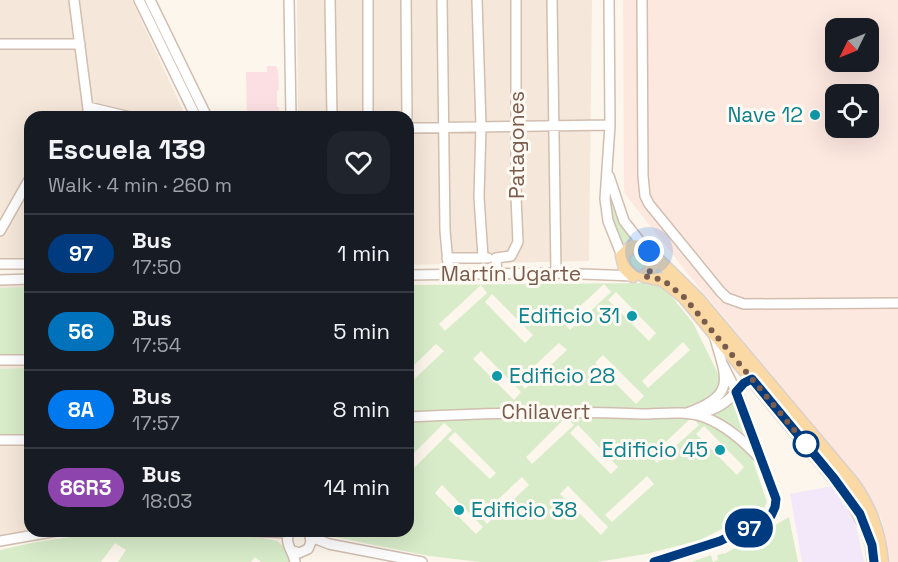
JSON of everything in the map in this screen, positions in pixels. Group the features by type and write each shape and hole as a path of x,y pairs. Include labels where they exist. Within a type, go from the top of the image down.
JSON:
{"main road":[{"path":"874,562 872,545 860,514 833,477 684,297 668,283 654,277 638,276 625,268 622,258 631,247 640,246 647,249 698,299 852,482 870,510 876,525 882,562"},
{"path":"638,276 649,273 653,264 647,249"}],"street":[{"path":"74,0 88,111"},
{"path":"139,0 193,111"},
{"path":"150,0 204,111"},
{"path":"289,0 291,111"},
{"path":"330,0 332,111"},
{"path":"368,0 368,111"},
{"path":"406,0 406,111"},
{"path":"442,0 445,230 449,275"},
{"path":"477,0 481,126 479,197 483,257"},
{"name":"Patagones","path":"496,258 512,256 518,242 516,0"},
{"path":"552,0 556,273"},
{"path":"609,0 610,126 605,199 606,210 622,258 618,271 614,274"},
{"path":"642,0 645,196 649,204 727,298 744,304 898,303"},
{"path":"0,44 80,44"},
{"path":"88,107 105,111"},
{"path":"414,128 610,126"},
{"path":"608,174 624,221 647,249"},
{"path":"0,231 24,189"},
{"path":"447,258 496,258 497,274"},
{"path":"0,264 24,264"},
{"name":"Martín Ugarte","path":"414,274 556,273 638,276"},
{"path":"0,279 24,279"},
{"path":"654,562 732,536 771,516 775,507 776,499 736,392 723,365 712,330"},
{"path":"0,360 24,360"},
{"path":"685,414 707,405 720,393 725,381 723,365"},
{"path":"685,414 709,411 725,402 744,383 752,379"},
{"name":"Chilavert","path":"414,417 491,412 685,414"},
{"path":"685,414 703,417 725,428 741,439 762,461"},
{"path":"0,440 24,440"},
{"path":"0,541 24,537"},
{"path":"289,539 299,553 309,541"},
{"path":"289,539 294,562"},
{"path":"309,541 422,562"},
{"path":"305,562 309,541"}],"shaded area":[{"path":"0,0 132,0 183,111 24,111 24,258 0,258"},
{"path":"297,0 592,0 589,261 414,265 414,111 298,111"},
{"path":"623,0 898,0 898,562 890,562 882,520 870,498 844,462 688,274 625,194"},
{"path":"267,66 276,66 279,90 277,91 277,107 279,111 247,111 246,72 267,72"},
{"path":"0,284 24,284 24,537 48,537 0,546"},
{"path":"832,486 855,522 864,562 802,562 790,494"}],"green space":[{"path":"608,182 634,240 622,249 610,218"},
{"path":"638,252 645,255 648,262 645,269 638,272 631,269 628,262 631,255"},
{"path":"644,283 664,287 693,323 734,406 767,502 764,508 700,540 646,554 598,562 480,562 429,556 335,537 414,537 414,468 452,430 444,423 414,453 414,379 444,351 436,344 414,365 414,285","holes":["604,284 611,292 570,330 563,322","481,285 487,293 445,331 439,324","616,292 656,333 649,341 608,300","492,294 533,335 525,343 485,302","683,342 690,350 648,388 642,381","559,343 567,350 525,389 518,381","481,351 521,392 514,400 473,359","603,355 644,396 636,404 595,363","566,417 574,425 532,464 526,457","692,417 699,425 657,463 651,456","578,425 618,467 611,474 570,433","704,426 744,467 737,475 696,434","455,432 496,473 490,479 448,439","647,476 654,484 612,522 605,515","522,477 529,485 487,524 480,516","442,485 483,527 476,534 435,493","568,486 608,527 601,535 560,494"]},
{"path":"24,287 24,355 0,356 0,288"},
{"path":"24,368 24,436 0,436 0,369"},
{"path":"789,517 798,562 713,562 718,560 717,555 726,553"},
{"path":"67,538 263,538 277,541 285,548 291,562 261,562 255,557 251,562 118,562 126,550 115,543 101,562 0,562 0,550"},
{"path":"711,555 713,562 692,562"}],"bus line":[{"name":"97","path":"654,562 720,541 774,513 776,499 736,392 744,383 752,379 852,502 866,527 872,545 874,562"}],"place":[{"name":"Nave 12","path":"815,115"},
{"name":"Edificio 31","path":"632,316"},
{"name":"Edificio 28","path":"497,376"},
{"name":"Edificio 45","path":"720,450"},
{"name":"Edificio 38","path":"459,510"}],"route":[{"path":"649,251 653,264 652,269 644,276 663,280 684,297 810,449 806,444"}]}
